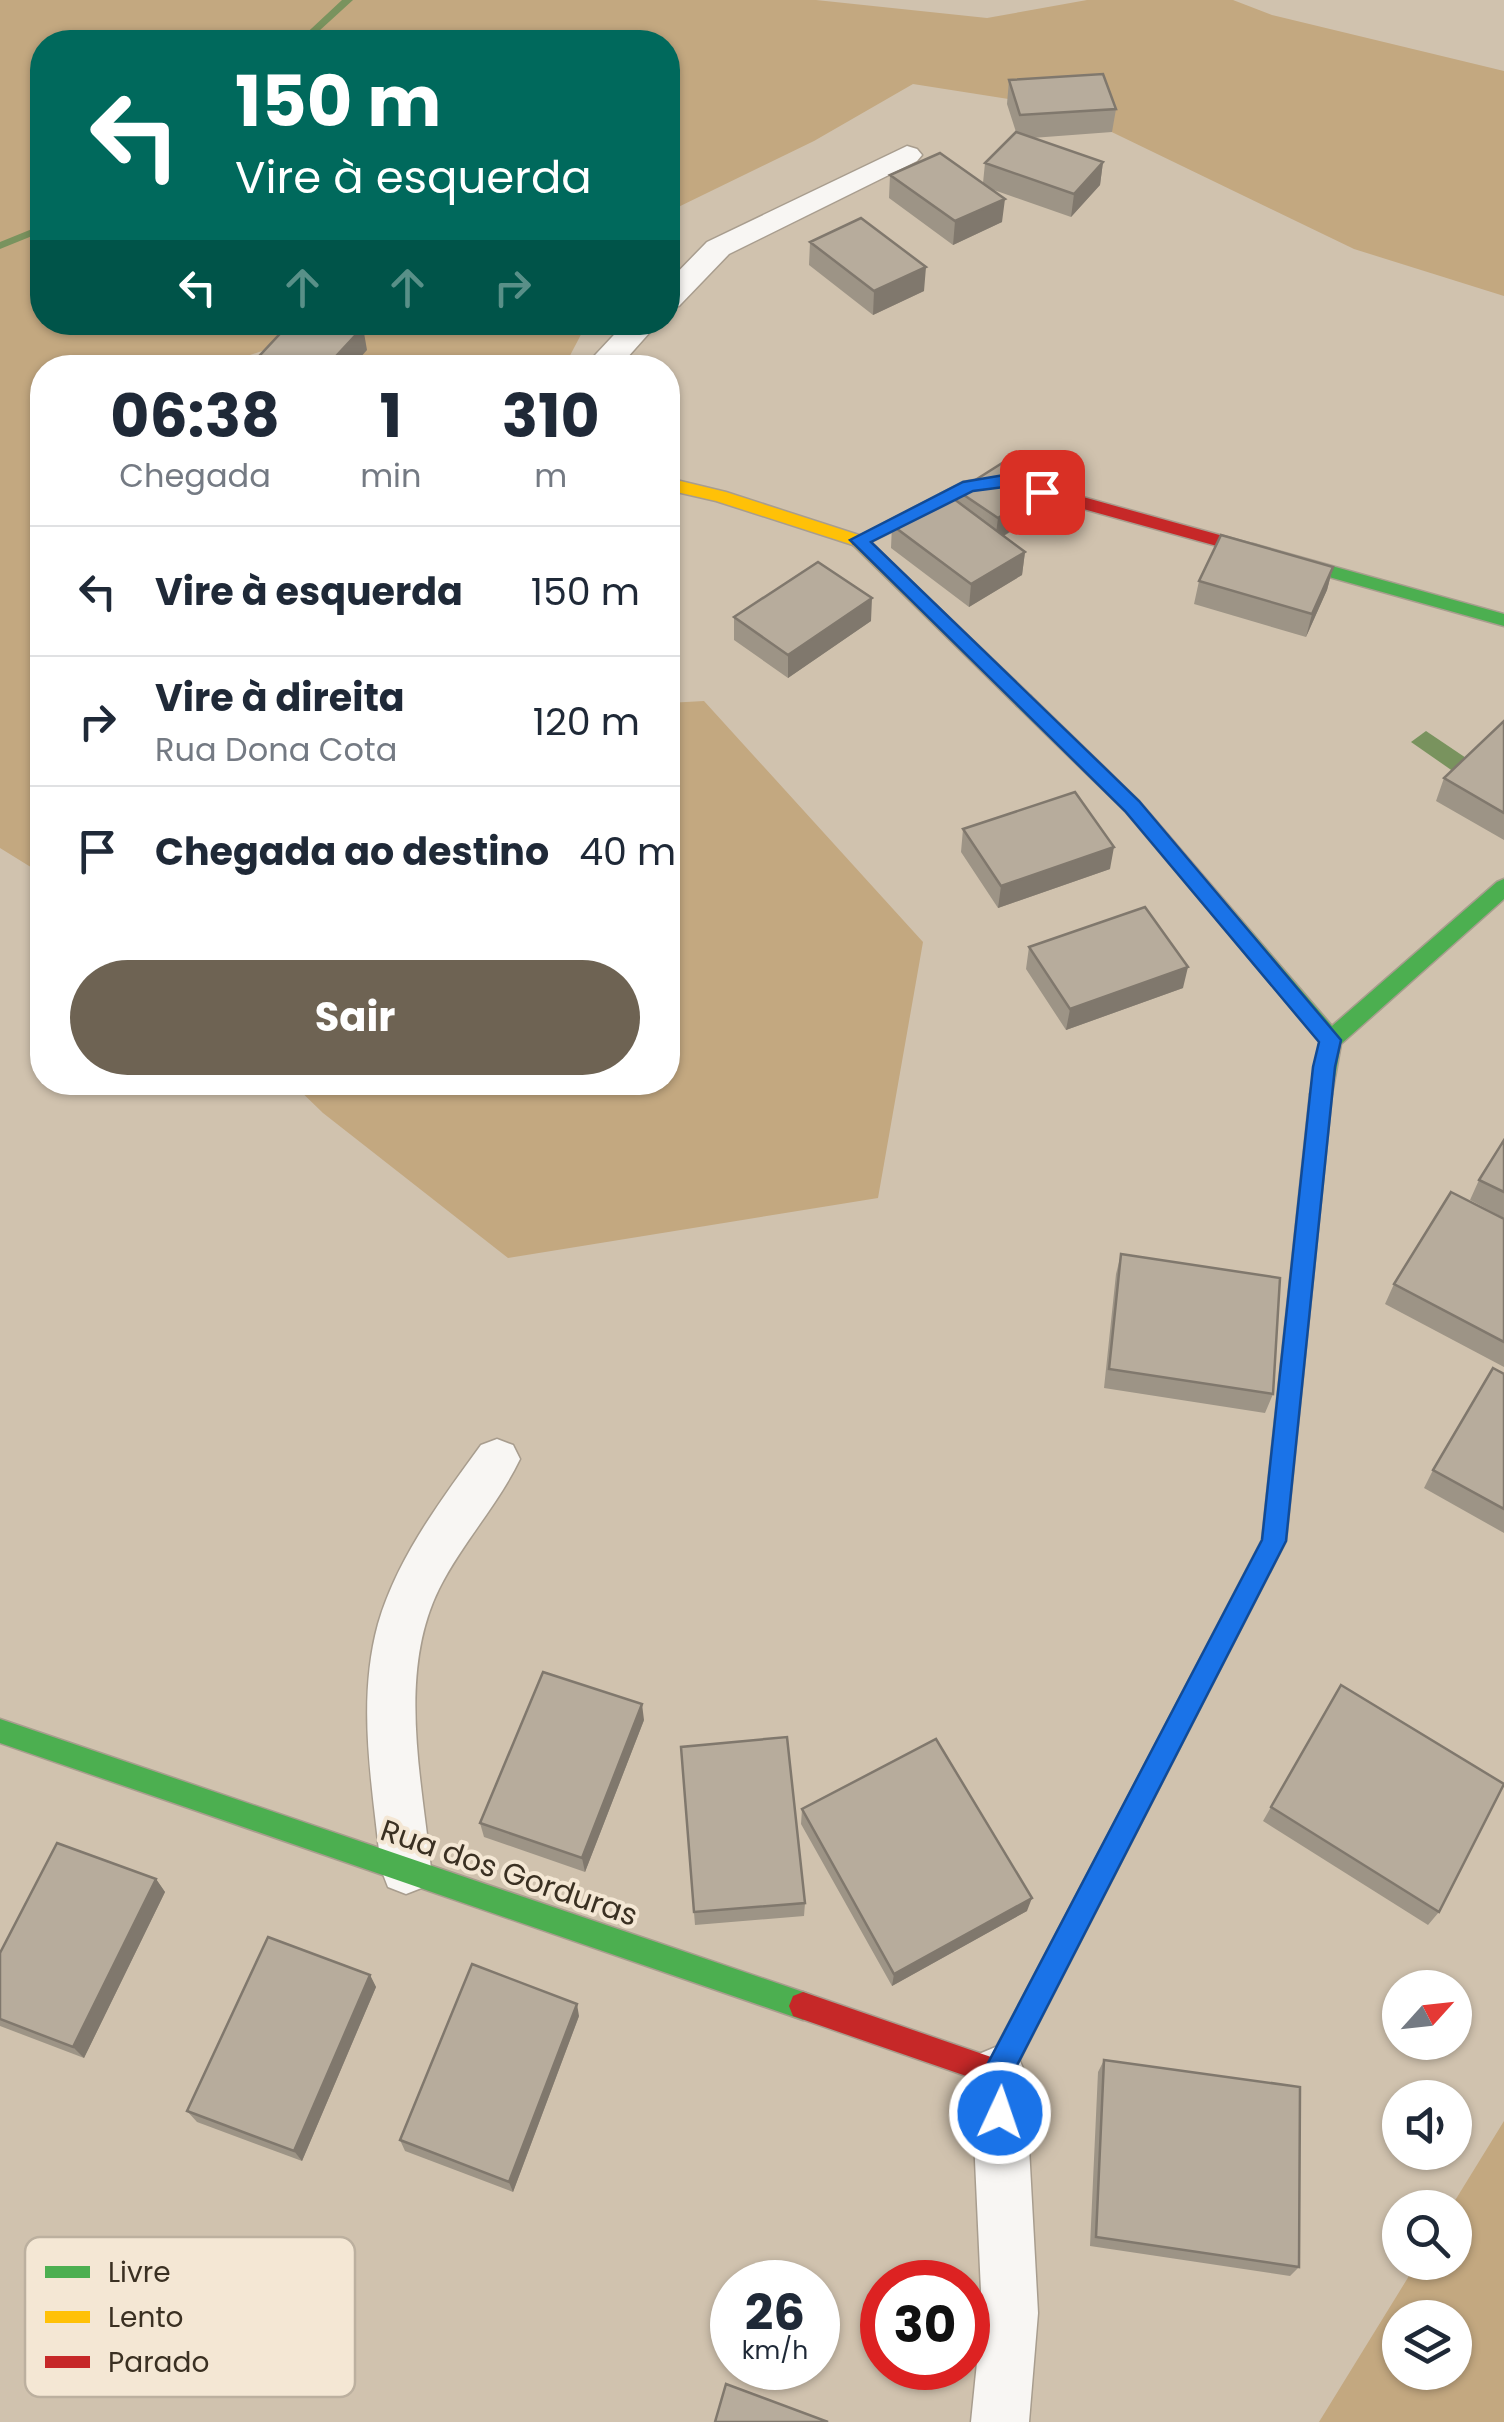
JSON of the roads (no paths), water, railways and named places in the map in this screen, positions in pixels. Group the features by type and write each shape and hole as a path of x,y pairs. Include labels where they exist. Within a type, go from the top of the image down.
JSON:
{"street":[{"path":"680,287 718,248 908,155"},
{"path":"612,355 632,335"},
{"path":"859,540 969,486 1004,481 1504,620"},
{"path":"680,487 859,540 1132,806 1330,1040"},
{"path":"1000,2422 1010,2312 998,2073 1274,1541 1330,1040 1504,888"},
{"path":"406,1869 391,1705 402,1624 443,1536 498,1458"},
{"name":"Rua dos Gorduras","path":"0,1732 998,2073"}],"waterway":[{"path":"315,30 348,0"},
{"path":"0,246 30,233"}]}
